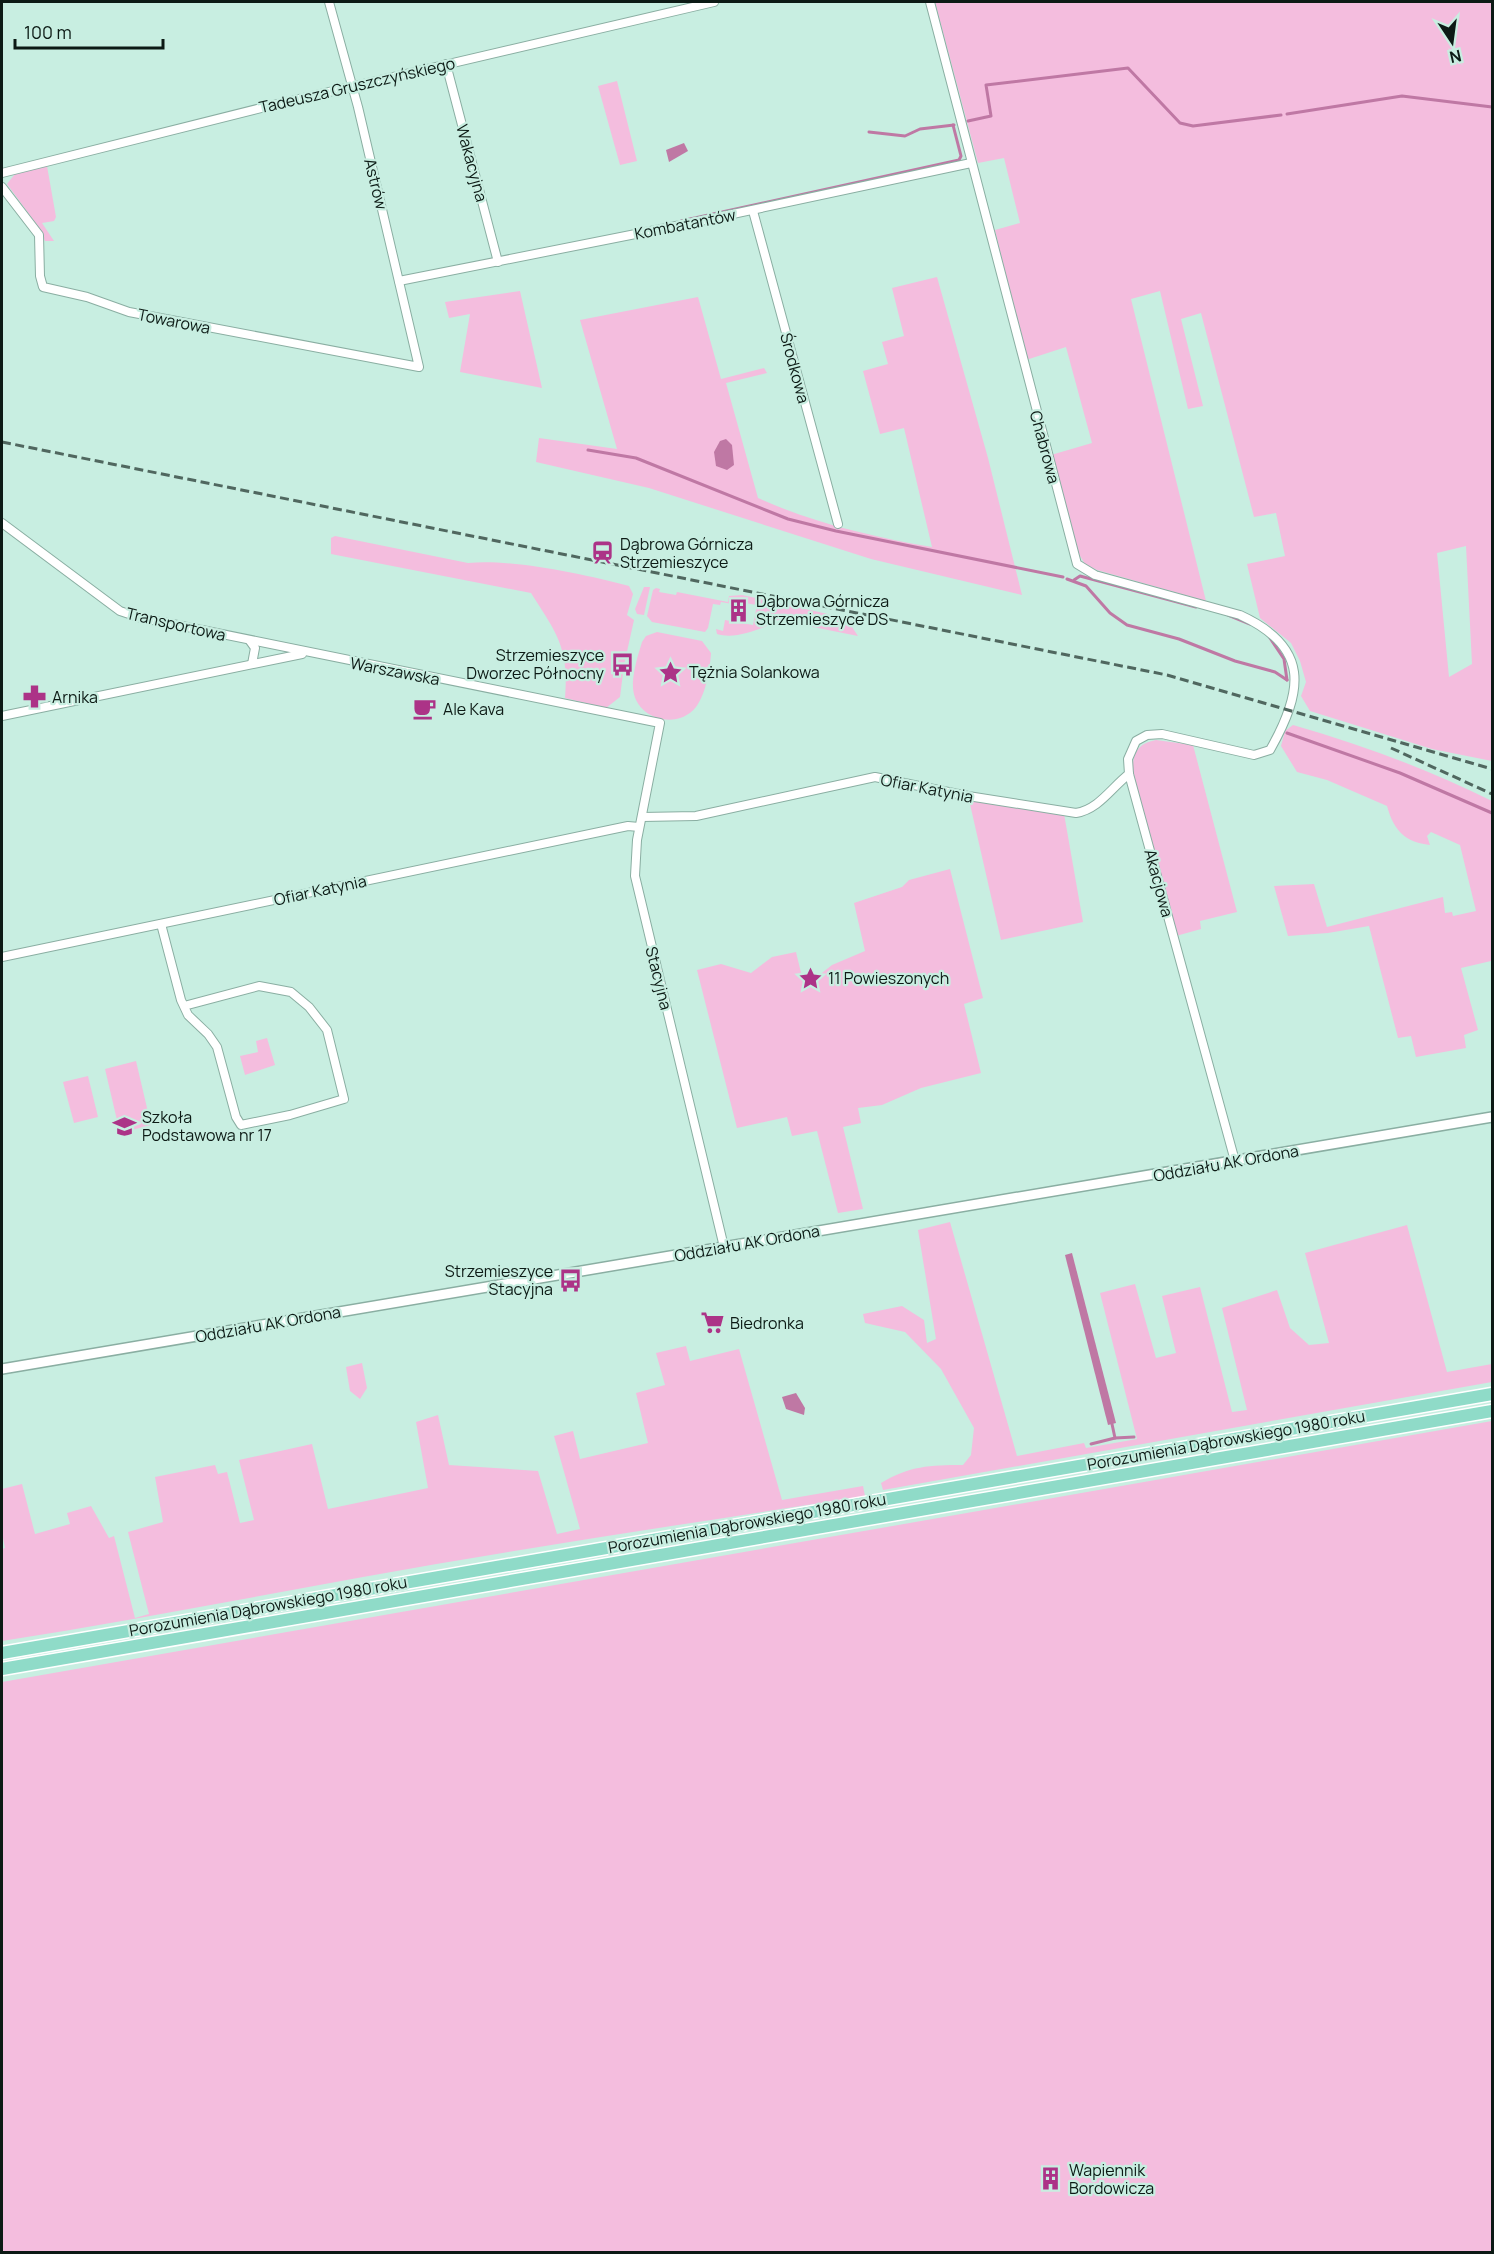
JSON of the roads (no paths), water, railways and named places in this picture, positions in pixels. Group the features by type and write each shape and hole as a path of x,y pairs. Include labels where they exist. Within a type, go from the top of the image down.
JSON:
{"main road":[{"name":"Porozumienia Dąbrowskiego 1980 roku","path":"2,1653 1492,1394"},
{"name":"Porozumienia Dąbrowskiego 1980 roku","path":"2,1669 1492,1411"}],"street":[{"name":"Astrów","path":"329,2 352,87 419,367"},
{"name":"Tadeusza Gruszczyńskiego","path":"2,173 446,64 714,2"},
{"name":"Chabrowa","path":"930,2 1077,564 1095,575 1240,615 1272,632 1289,655 1296,674 1296,682 1284,722 1270,750"},
{"name":"Wakacyjna","path":"446,64 498,262"},
{"name":"Kombatantów","path":"399,281 753,211 971,163"},
{"name":"Towarowa","path":"2,187 39,235 40,276 43,287 87,297 129,312 419,367"},
{"name":"Środkowa","path":"753,211 838,524"},
{"name":"Transportowa","path":"2,523 120,611 307,653"},
{"path":"250,641 255,648 252,664"},
{"name":"Warszawska","path":"2,716 307,653 644,720"},
{"name":"Stacyjna","path":"644,720 660,723 639,827 635,863 638,895 724,1247"},
{"name":"Akacjowa","path":"1234,1161 1129,774 1128,759 1131,747 1142,737 1152,734 1254,755 1270,750"},
{"name":"Ofiar Katynia","path":"642,817 696,816 875,777 1065,813 1084,812 1129,774"},
{"name":"Ofiar Katynia","path":"2,957 628,826 639,827"},
{"path":"161,924 184,1006 188,1014 208,1034 217,1047 236,1117 241,1125 342,1101 344,1094 327,1030 309,1006 291,992 260,986 184,1006"},
{"name":"Oddziału AK Ordona","path":"2,1369 1492,1117"}],"waterway":[{"path":"968,121 991,116 986,85 1128,68 1180,123 1193,126 1281,115"},
{"path":"1287,114 1402,96 1492,107"},
{"path":"681,221 959,160 961,156 953,125"},
{"path":"869,132 905,136 920,129 954,125"},
{"path":"588,450 636,458 788,519 836,531 1063,577"},
{"path":"1074,580 1080,576 1196,607"},
{"path":"1067,579 1086,586 1110,613 1127,625 1179,639 1235,661 1275,672 1287,680"},
{"path":"1228,615 1250,624"},
{"path":"1270,638 1284,659 1287,680"},
{"path":"1287,733 1400,773 1492,813"},
{"path":"1112,1424 1115,1438 1134,1437"},
{"path":"1091,1444 1115,1438"}],"railway":[{"path":"2,442 1167,675 1492,769"},
{"path":"1391,748 1492,794"}],"place":[{"name":"Dąbrowa Górnicza Strzemieszyce","path":"602,553"},
{"name":"Dąbrowa Górnicza Strzemieszyce DS","path":"738,610"},
{"name":"Strzemieszyce Dworzec Północny","path":"622,664"},
{"name":"Tężnia Solankowa","path":"671,672"},
{"name":"Arnika","path":"34,697"},
{"name":"Ale Kava","path":"425,709"},
{"name":"11 Powieszonych","path":"810,978"},
{"name":"Szkoła Podstawowa nr 17","path":"124,1126"},
{"name":"Strzemieszyce Stacyjna","path":"571,1280"},
{"name":"Biedronka","path":"712,1323"},
{"name":"Wapiennik Bordowicza","path":"1051,2179"}]}
